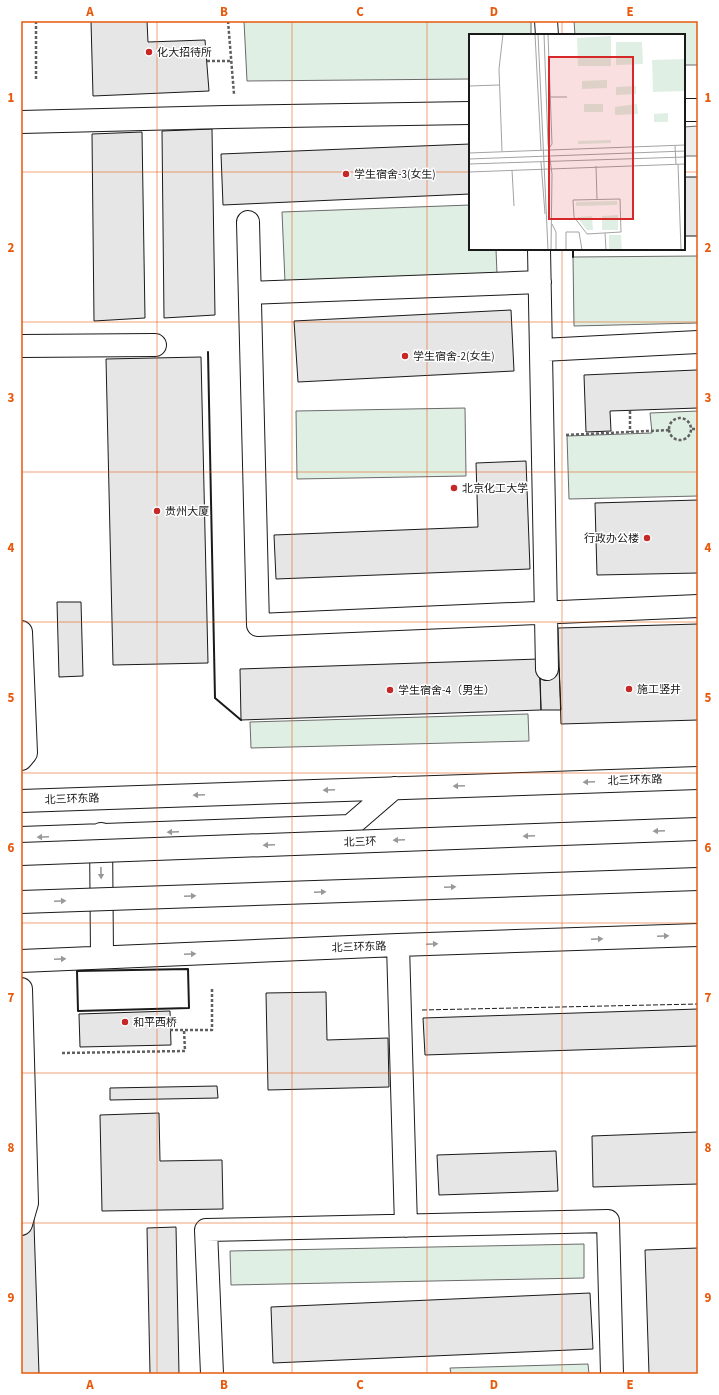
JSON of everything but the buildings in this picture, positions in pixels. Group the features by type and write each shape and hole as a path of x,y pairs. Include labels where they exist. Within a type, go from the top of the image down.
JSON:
{"main road":[{"path":"546,21 547,34"},
{"path":"685,110 698,110"},
{"path":"21,122 469,113"},
{"path":"248,222 258,625 698,606"},
{"path":"540,250 547,669"},
{"path":"250,293 540,282"},
{"path":"542,350 698,342"},
{"path":"21,346 155,345"},
{"path":"21,632 26,753 21,759"},
{"name":"北三环东路","path":"21,801 698,778"},
{"path":"21,838 350,826 394,788"},
{"name":"北三环","path":"21,854 698,829"},
{"path":"101,834 102,957"},
{"path":"21,902 698,879"},
{"name":"北三环东路","path":"21,961 398,945 698,935"},
{"path":"398,945 406,1226"},
{"path":"21,989 27,1203 21,1224"},
{"path":"212,1374 206,1230 608,1221 612,1374"}],"path":[{"path":"36,21 36,81"},
{"path":"228,21 235,117"},
{"path":"207,61 231,61"},
{"path":"630,411 630,432"},
{"path":"676,418 687,420 692,429 689,436 683,440 675,439 670,434 669,430 671,423 676,418"},
{"path":"692,429 698,429"},
{"path":"543,436 669,430"},
{"path":"170,1030 212,1030 212,988"},
{"path":"62,1053 185,1051 184,1030"}],"green space":[{"path":"244,21 531,21 531,34 469,34 469,79 247,81"},
{"path":"574,21 698,21 698,65 685,65 685,34 575,34"},
{"path":"469,205 469,250 496,250 497,274 285,282 282,212"},
{"path":"698,256 698,323 574,326 573,257"},
{"path":"465,408 466,476 297,479 296,411"},
{"path":"698,411 698,496 569,499 567,436 652,433 650,413"},
{"path":"528,714 529,741 251,748 250,722"},
{"path":"584,1244 584,1278 231,1285 230,1251"},
{"path":"588,1364 589,1374 451,1374 450,1368"}],"shaded area":[{"path":"698,126 698,156 685,156 685,127"}],"fence":[{"path":"422,1010 698,1004"}],"wall":[{"path":"573,250 573,257"},
{"path":"208,352 215,698 241,720"},
{"path":"188,969 189,1008 78,1011 77,971 188,969"}],"place":[{"name":"化大招待所","path":"149,52"},
{"name":"学生宿舍-3(女生)","path":"346,174"},
{"name":"学生宿舍-2(女生)","path":"405,356"},
{"name":"北京化工大学","path":"454,488"},
{"name":"贵州大厦","path":"157,511"},
{"name":"行政办公楼","path":"647,538"},
{"name":"施工竖井","path":"629,689"},
{"name":"学生宿舍-4（男生）","path":"390,690"},
{"name":"和平西桥","path":"125,1022"}]}
